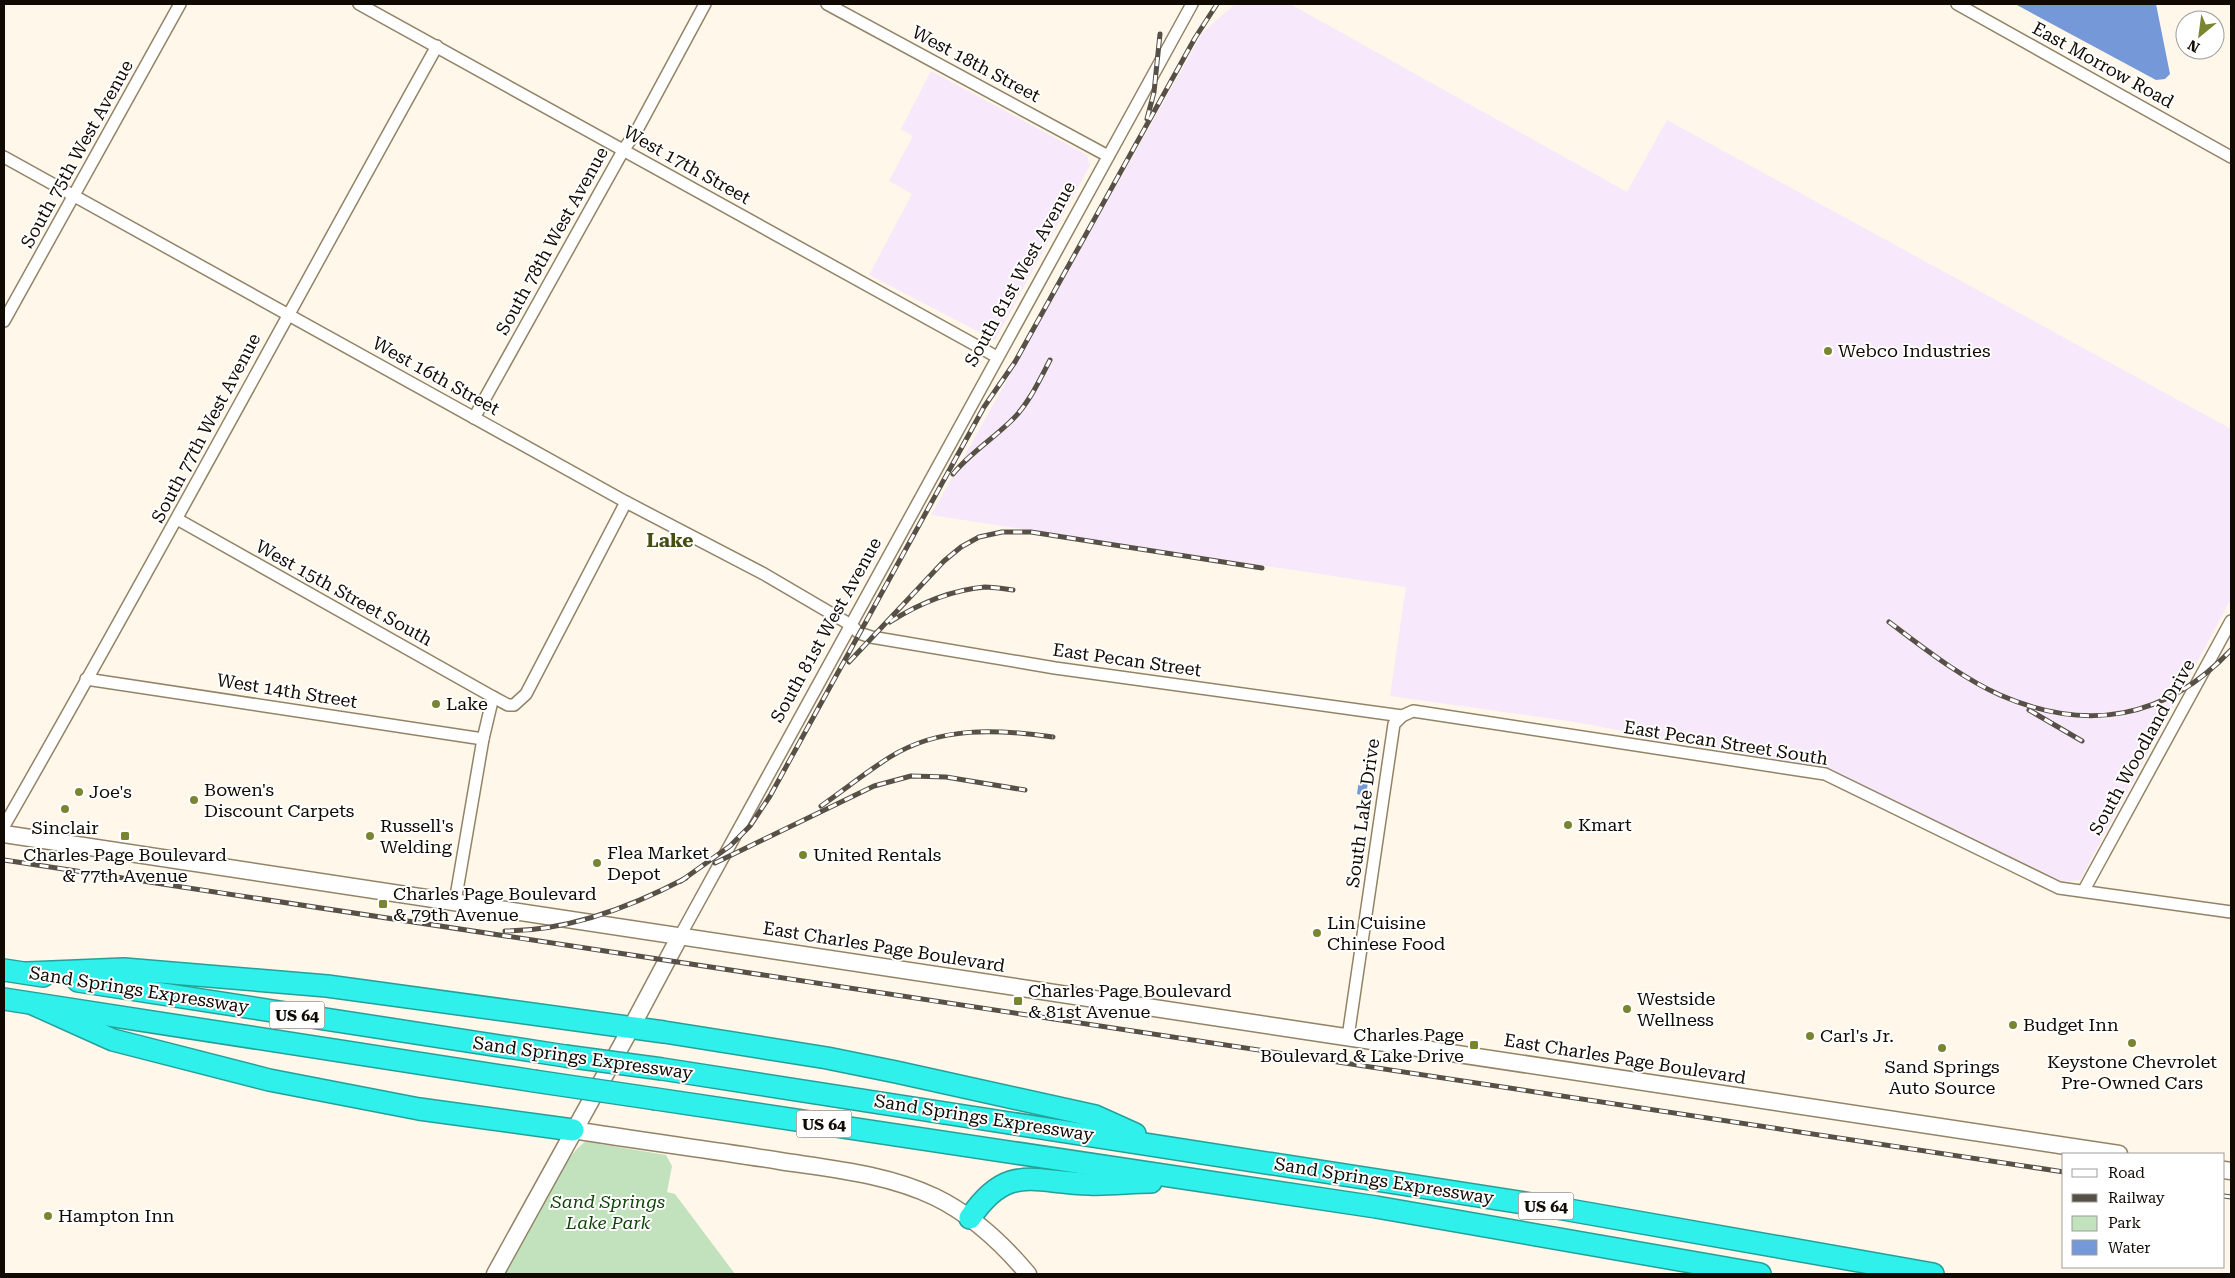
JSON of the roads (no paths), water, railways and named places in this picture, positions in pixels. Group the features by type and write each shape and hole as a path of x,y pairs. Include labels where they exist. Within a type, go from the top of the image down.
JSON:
{"highway":[{"name":"Sand Springs Expressway","path":"4,970 1158,1144 1563,1209 1932,1274"},
{"path":"28,973 124,970 327,986 818,1056 1095,1116 1158,1144"},
{"name":"Sand Springs Expressway","path":"4,999 534,1081 1386,1208 1760,1274"},
{"path":"33,1004 113,1040 269,1080 419,1109 574,1130"},
{"path":"970,1218 982,1200 994,1189 1017,1179 1089,1184 1202,1180"}],"main road":[{"name":"East Charles Page Boulevard","path":"4,834 2112,1153"},
{"name":"South 81st West Avenue","path":"495,1274 680,936"},
{"path":"574,1130 881,1178 905,1185 936,1198 970,1218 994,1237 1028,1274"}],"street":[{"name":"South 75th West Avenue","path":"4,321 180,4"},
{"name":"West 17th Street","path":"359,4 997,357"},
{"name":"South 78th West Avenue","path":"474,418 624,149 641,123 705,4"},
{"name":"West 18th Street","path":"827,4 1108,156"},
{"name":"South 81st West Avenue","path":"680,936 1192,4"},
{"name":"East Morrow Road","path":"1957,4 2231,157"},
{"name":"South 77th West Avenue","path":"4,826 437,46"},
{"name":"West 16th Street","path":"4,157 626,502 764,574 852,625"},
{"name":"West 15th Street South","path":"176,519 508,705 514,705 526,694 626,502"},
{"name":"South Woodland Drive","path":"2084,890 2231,621"},
{"name":"East Pecan Street","path":"852,625 859,633 871,637 1026,663 1402,716"},
{"name":"West 14th Street","path":"86,679 483,739"},
{"path":"455,902 483,739 494,697"},
{"name":"East Pecan Street South","path":"1402,716 1413,711 1825,774 2059,888 2231,912"},
{"name":"South Lake Drive","path":"1348,1038 1394,724 1402,716"}],"water":[{"path":"2015,4 2156,4 2170,74 2165,79 2156,80"},
{"path":"1359,780 1368,782 1366,796 1357,794"}],"railway":[{"path":"681,881 730,846 750,826 770,796 984,407 1015,362 1195,38 1217,4"},
{"path":"1147,119 1154,92 1160,34"},
{"path":"953,474 967,459 1019,413 1050,360"},
{"path":"849,662 944,561 961,547 979,537 1002,532 1031,532 1262,568"},
{"path":"890,622 912,609 960,591 985,587 1013,590"},
{"path":"1889,622 1943,662 1985,688 2032,707 2064,714 2094,716 2124,713 2152,705 2180,691 2206,673 2231,650"},
{"path":"2029,710 2082,741"},
{"path":"821,806 890,757 909,747 929,740 969,732 1011,732 1053,737"},
{"path":"715,863 874,786 911,776 946,777 1025,790"},
{"path":"4,860 2062,1172"},
{"path":"505,931 529,930 575,922 621,908 686,878"},
{"path":"2225,1196 2231,1197"}],"place":[{"name":"Webco Industries","path":"1828,351"},
{"name":"Lake","path":"436,704"},
{"name":"Joe's","path":"79,792"},
{"name":"Bowen's Discount Carpets","path":"194,800"},
{"name":"Sinclair","path":"65,809"},
{"name":"Kmart","path":"1568,825"},
{"name":"Charles Page Boulevard & 77th Avenue","path":"125,836"},
{"name":"Russell's Welding","path":"370,836"},
{"name":"United Rentals","path":"803,855"},
{"name":"Flea Market Depot","path":"597,863"},
{"name":"Charles Page Boulevard & 79th Avenue","path":"383,904"},
{"name":"Lin Cuisine Chinese Food","path":"1317,933"},
{"name":"Charles Page Boulevard & 81st Avenue","path":"1018,1001"},
{"name":"Westside Wellness","path":"1627,1009"},
{"name":"Budget Inn","path":"2013,1025"},
{"name":"Carl's Jr.","path":"1810,1036"},
{"name":"Keystone Chevrolet Pre-Owned Cars","path":"2132,1043"},
{"name":"Charles Page Boulevard & Lake Drive","path":"1474,1045"},
{"name":"Sand Springs Auto Source","path":"1942,1048"},
{"name":"Hampton Inn","path":"48,1216"}],"district":[{"name":"Lake","path":"670,540"}],"park label":[{"name":"Sand Springs Lake Park","path":"608,1212"}]}
